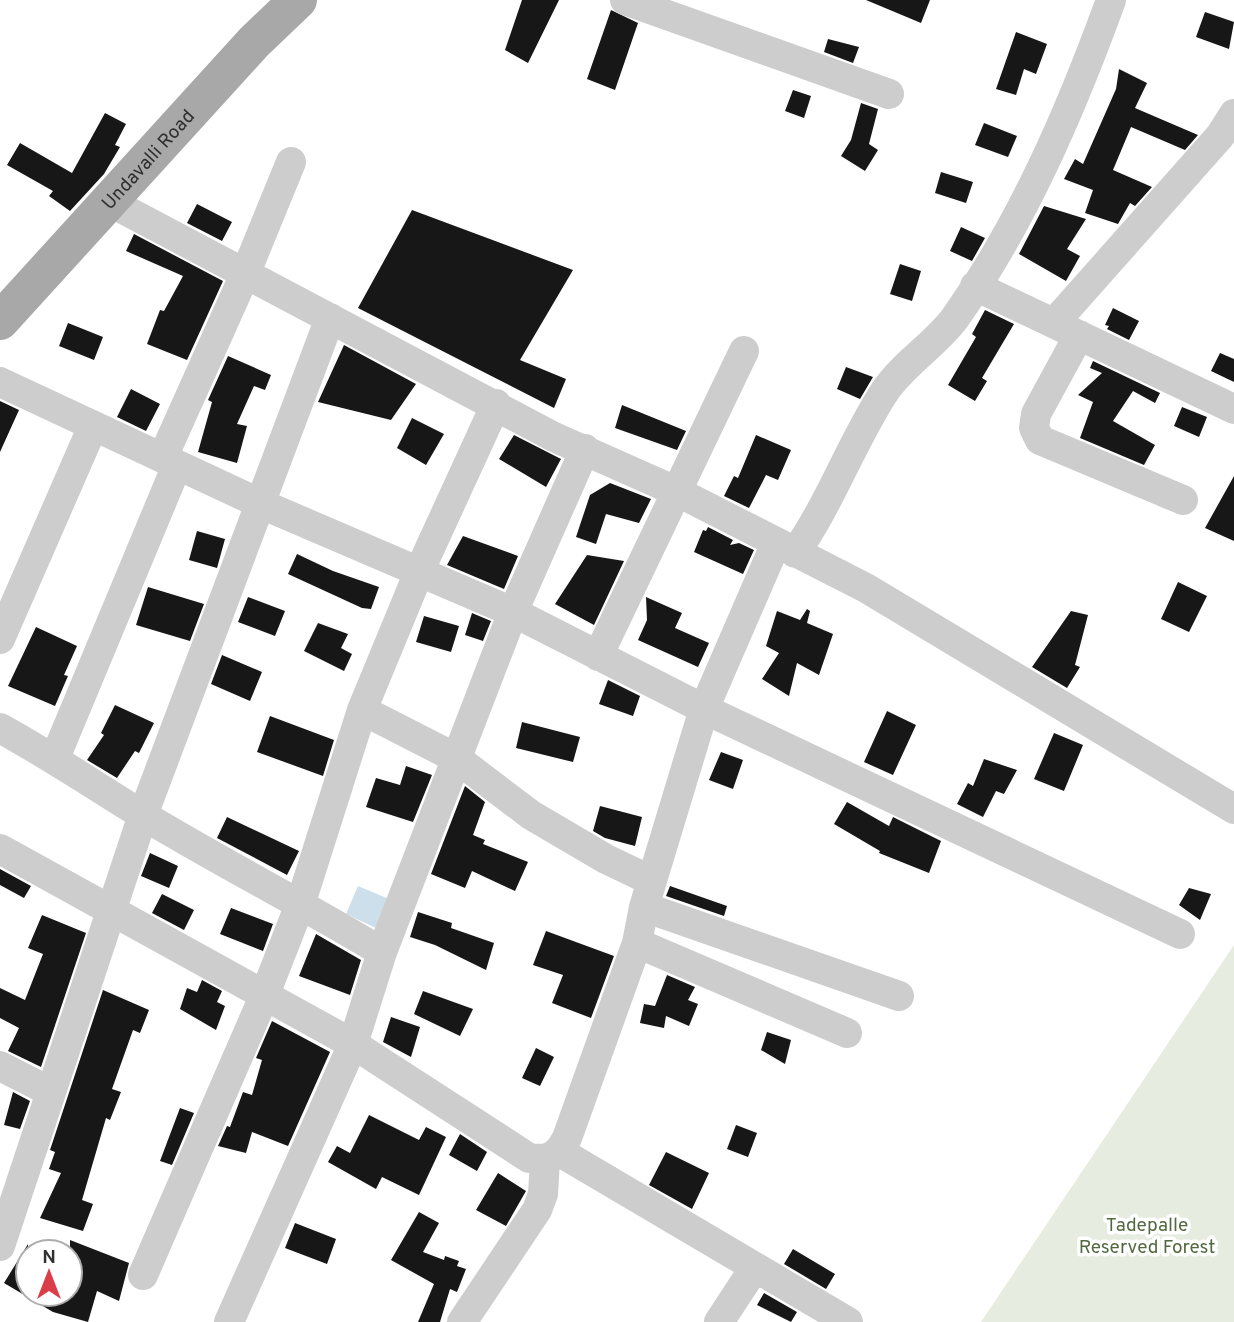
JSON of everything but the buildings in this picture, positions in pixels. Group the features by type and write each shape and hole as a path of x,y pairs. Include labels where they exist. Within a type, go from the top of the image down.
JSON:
{"main road":[{"name":"Undavalli Road","path":"0,321 254,42 298,0"}],"street":[{"path":"625,0 890,94"},
{"path":"462,1322 537,1210 552,1156 637,943 648,894 704,709 785,548 811,529 887,388 953,320 1016,218 1080,87 1111,0"},
{"path":"1183,500 1040,440 1034,428 1036,414 1067,328 1220,136 1234,114"},
{"path":"55,758 170,461 291,162"},
{"path":"110,202 554,437 678,492 878,595 1234,808"},
{"path":"975,286 1234,409"},
{"path":"0,1246 143,815 258,503 330,318"},
{"path":"597,656 744,351"},
{"path":"0,382 258,503 513,612 704,709 1180,934"},
{"path":"143,1275 265,995 301,902 362,710 419,572 496,404"},
{"path":"0,639 93,426"},
{"path":"229,1322 353,1044 382,952 456,758 513,612 585,449"},
{"path":"362,710 456,758 531,815 606,859 648,894 899,996"},
{"path":"0,728 55,758 143,815 301,902 382,952"},
{"path":"0,849 353,1044 529,1158 552,1156 755,1267 848,1322"},
{"path":"637,943 847,1033"},
{"path":"0,1066 51,1092"},
{"path":"719,1322 755,1267"}],"green space":[{"name":"Tadepalle Reserved Forest","path":"1234,945 1234,1322 981,1322"}],"water":[{"path":"358,886 389,899 376,928 346,914"}]}
